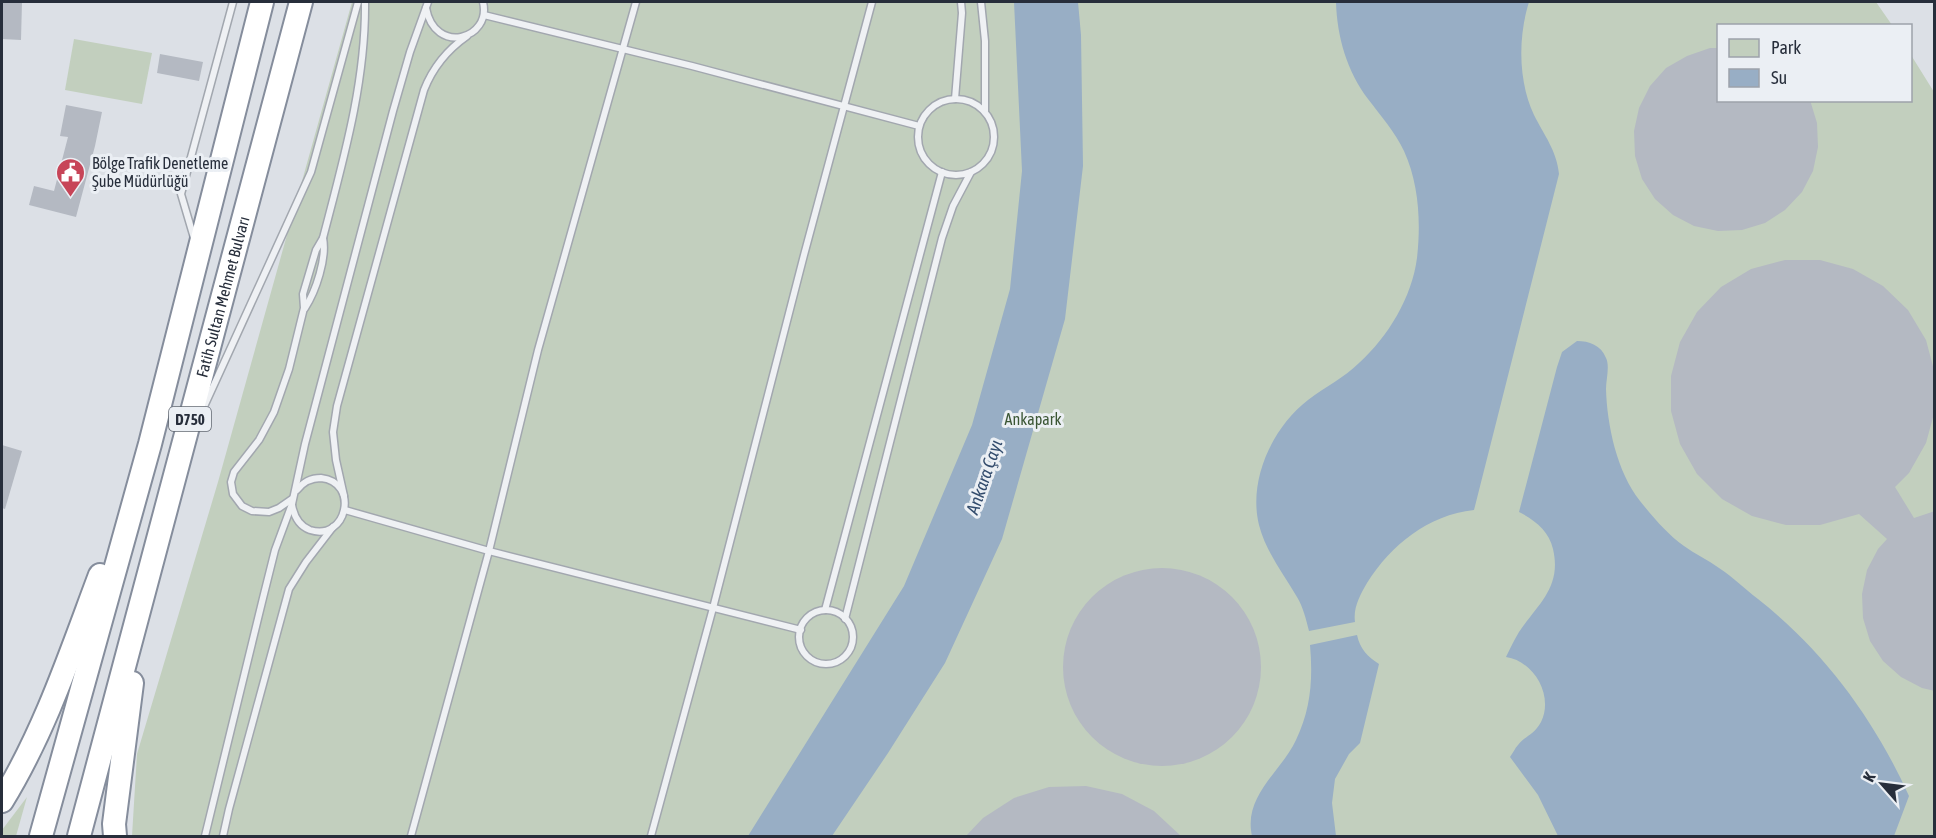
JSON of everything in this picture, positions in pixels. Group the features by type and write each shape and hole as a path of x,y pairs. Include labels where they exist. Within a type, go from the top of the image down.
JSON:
{"highway":[{"name":"Fatih Sultan Mehmet Bulvarı","path":"41,837 150,444 262,2"},
{"name":"Fatih Sultan Mehmet Bulvarı","path":"79,837 301,2"},
{"path":"2,801 20,772 37,737 150,444"},
{"path":"115,837 114,824 143,596"}],"lane":[{"path":"198,254 181,194 233,2"},
{"path":"201,413 311,172 358,2"},
{"path":"344,496 333,482 316,478 308,480 293,499 279,508 269,512 252,511 242,506 233,494 231,482 234,472 259,440 274,412 289,369 304,308 303,294 316,250 323,238 351,126 359,84 366,24 365,2"},
{"path":"223,837 289,589 306,562 340,521 345,510 333,432 340,394 424,90 430,75 452,46 474,30 484,15 483,2"},
{"path":"411,837 489,551 538,350 636,2"},
{"path":"651,837 872,2"},
{"path":"955,99 961,2"},
{"path":"981,2 985,41 985,112"},
{"path":"427,5 429,20 441,34 458,38 467,36"},
{"path":"205,837 262,597 293,499 310,423 393,111 410,52 427,5"},
{"path":"484,15 919,126"},
{"path":"955,99 972,102 985,112 994,131 994,144 982,165 971,172 959,175 935,169 926,160 920,149 919,126 936,104 955,99"},
{"path":"825,610 942,172"},
{"path":"845,619 942,238 953,206 971,172"},
{"path":"177,466 196,424"},
{"path":"293,499 296,518 301,525 309,529 325,531 333,527"},
{"path":"345,510 489,551 801,630"},
{"path":"825,610 836,612 845,619 852,630 853,639 851,648 839,661 822,663 806,655 801,647 801,630 810,615 825,610"}],"green space":[{"name":"Ankapark","path":"352,2 1876,2 1891,24 1717,24 1717,102 1912,102 1912,57 1934,92 1934,836 132,836 137,754 218,482"},
{"path":"74,39 152,53 142,104 65,90"},
{"path":"27,797 16,836 2,836 2,830"}],"water":[{"name":"Ankara Çayı","path":"1014,2 1078,2 1081,35 1083,166 1065,319 1002,539 945,663 832,836 748,836 904,586 972,425 1010,289 1022,171"},
{"path":"1336,2 1529,2 1523,30 1522,74 1529,102 1553,150 1559,174 1474,510 1441,518 1426,525 1387,556 1364,588 1356,607 1355,622 1309,631 1299,601 1270,553 1262,535 1256,508 1260,473 1274,440 1295,412 1370,353 1389,329 1410,287 1418,244 1418,203 1409,164 1388,124 1354,77 1341,41"},
{"path":"1577,341 1594,345 1606,358 1608,365 1606,389 1611,433 1619,462 1640,501 1660,525 1678,541 1729,575 1805,641 1846,688 1864,714 1909,796 1894,836 1558,836 1538,795 1510,757 1517,746 1541,722 1545,701 1543,691 1533,672 1516,660 1506,657 1519,632 1546,594 1554,574 1553,549 1545,531 1536,522 1519,512 1562,352"},
{"path":"1357,635 1365,652 1379,664 1360,743 1349,754 1335,779 1332,803 1336,836 1252,836 1251,822 1258,796 1289,752 1305,717 1311,682 1310,645"}],"building":[{"path":"2,2 22,2 21,40 2,39"},
{"path":"1710,48 1717,48 1717,102 1811,102 1817,123 1818,147 1813,171 1802,192 1785,210 1765,223 1742,230 1718,231 1694,226 1673,215 1655,199 1642,179 1635,156 1634,131 1639,108 1650,86 1666,68 1687,56"},
{"path":"160,54 203,62 199,81 157,73"},
{"path":"66,105 102,112 76,217 29,205 34,186 54,191 68,137 60,136"},
{"path":"1785,260 1820,260 1853,269 1883,286 1908,310 1926,340 1935,374 1935,410 1926,443 1909,473 1895,487 1914,518 1935,511 1935,691 1922,688 1901,677 1883,661 1870,641 1863,618 1862,594 1867,570 1878,549 1887,539 1859,514 1820,525 1786,525 1752,516 1722,499 1697,474 1680,444 1671,411 1671,376 1680,342 1697,312 1721,287 1751,269"},
{"path":"2,445 22,451 5,509 2,508"},
{"path":"1162,568 1191,572 1209,580 1225,590 1239,604 1257,638 1261,667 1257,696 1249,714 1239,730 1225,744 1191,762 1162,766 1133,762 1115,754 1099,744 1085,730 1067,696 1063,667 1067,638 1075,620 1085,604 1099,590 1133,572"},
{"path":"1086,786 1122,794 1154,811 1182,837 965,837 983,818 1014,798 1049,787"}],"place":[{"name":"Bölge Trafik Denetleme Şube Müdürlüğü","path":"71,198"}]}
